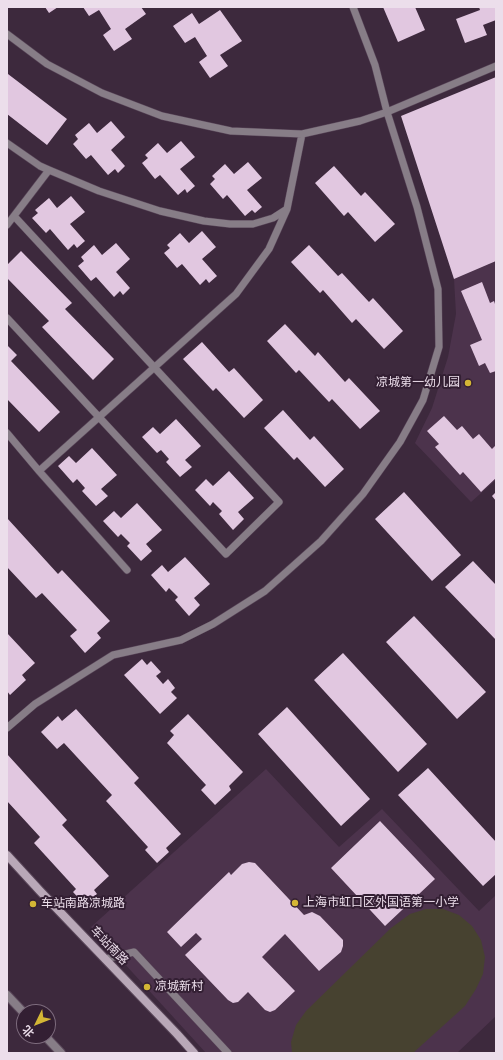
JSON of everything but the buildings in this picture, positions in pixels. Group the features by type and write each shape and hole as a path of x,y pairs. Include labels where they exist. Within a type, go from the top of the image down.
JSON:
{"street":[{"name":"车站南路","path":"7,855 194,1053"},
{"path":"7,995 16,1005"},
{"path":"53,1044 61,1053"}],"lane":[{"path":"7,728 35,704 113,655 181,640 213,624 265,591 321,541 363,494 400,442 423,400 439,347 438,289 417,207 387,112 375,64 353,7"},
{"path":"7,34 47,64 102,93 162,116 231,131 302,134 360,121 387,112 496,66"},
{"path":"39,471 236,294 268,249 287,209 302,134"},
{"path":"7,143 40,166 49,170 99,191 160,211 230,224 253,224 272,218 287,209"},
{"path":"7,225 49,170"},
{"path":"7,318 98,418 226,554 279,502 14,216"},
{"path":"7,433 127,570"},
{"path":"105,959 134,952 228,1053"}],"shaded area":[{"name":"凉城第一幼儿园","path":"496,261 496,480 471,502 415,443 432,408 448,357 456,314 454,279"},
{"name":"上海市虹口区外国语第一小学","path":"266,769 339,847 382,809 479,911 496,895 496,1016 457,1053 206,1053 91,927"},
{"path":"426,909 443,909 459,915 472,926 481,940 485,957 483,974 476,989 465,1006 413,1053 292,1053 291,1042 296,1025 306,1011 391,928 410,914"}],"place":[{"name":"凉城第一幼儿园","path":"468,383"},
{"name":"上海市虹口区外国语第一小学","path":"295,903"},
{"name":"车站南路凉城路","path":"33,904"},
{"name":"凉城新村","path":"147,987"}]}
